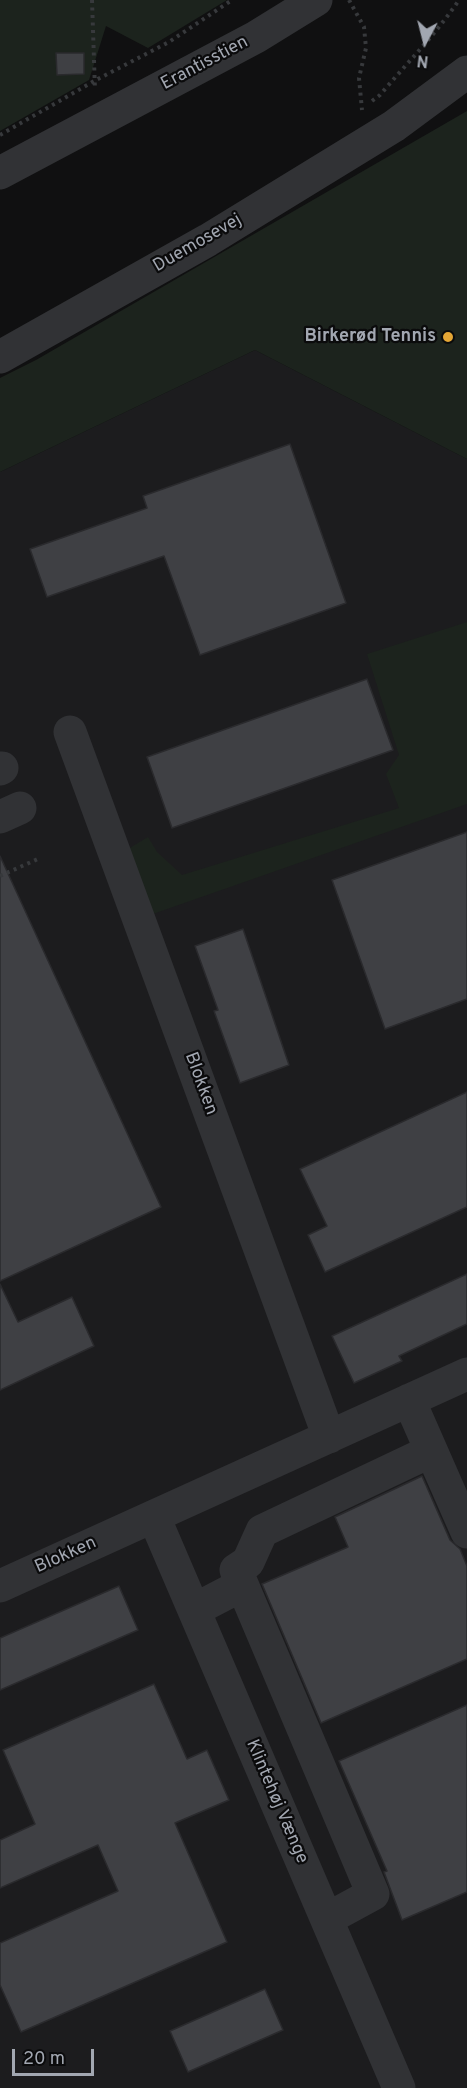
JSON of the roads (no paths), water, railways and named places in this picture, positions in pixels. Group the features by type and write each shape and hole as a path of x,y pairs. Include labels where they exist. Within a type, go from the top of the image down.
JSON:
{"street":[{"name":"Erantisstien","path":"0,173 256,37 316,0"},
{"name":"Duemosevej","path":"0,357 208,240 394,126 467,72"},
{"name":"Duemosevej","path":"394,126 467,94"},
{"name":"Blokken","path":"70,732 329,1437"},
{"name":"Blokken","path":"0,1586 467,1374"},
{"path":"409,1400 467,1532"},
{"path":"327,1919 373,1894 236,1570 248,1562 262,1530 431,1451"},
{"name":"Klintehøj Vænge","path":"154,1517 399,2088"},
{"path":"194,1610 242,1585"}],"place":[{"name":"Birkerød Tennis","path":"448,337"}]}
